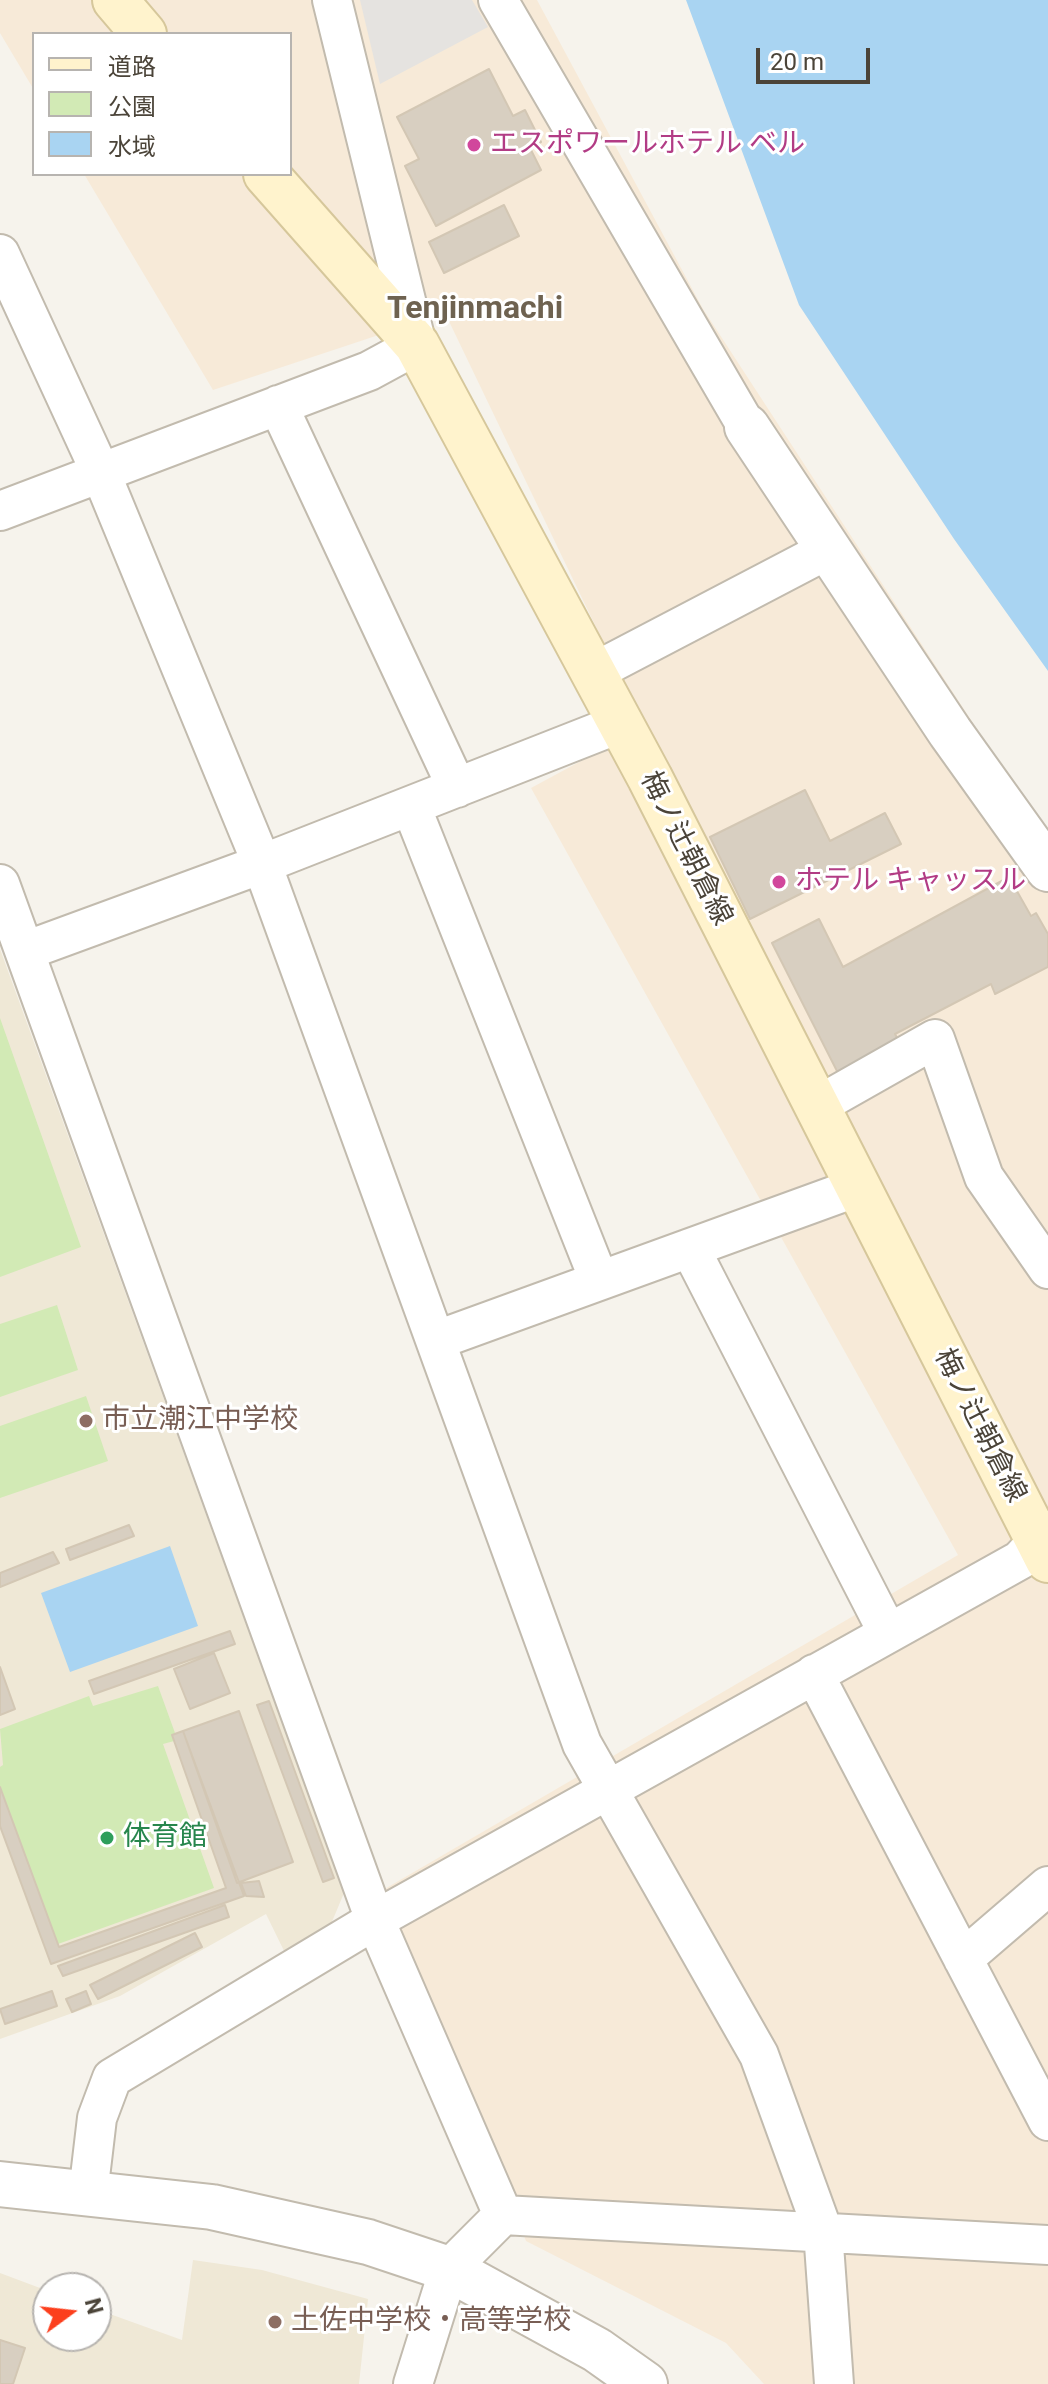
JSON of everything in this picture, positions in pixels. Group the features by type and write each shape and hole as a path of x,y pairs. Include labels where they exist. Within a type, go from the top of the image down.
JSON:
{"main road":[{"path":"115,0 142,32"},
{"name":"梅ノ辻朝倉線","path":"268,176 417,345 621,723 855,1188 1044,1543"}],"street":[{"path":"0,511 369,371 417,345 332,0"},
{"path":"498,0 747,427 950,732 1048,869"},
{"path":"0,254 100,471 262,864 582,1744 759,2055 823,2231 834,2384"},
{"path":"278,405 457,788"},
{"path":"594,672 829,549"},
{"path":"25,951 262,864 621,723"},
{"path":"411,806 599,1280"},
{"path":"0,884 375,1920 503,2215"},
{"path":"815,1107 935,1039 984,1177 1048,1269"},
{"path":"437,1340 855,1188"},
{"path":"690,1248 888,1633"},
{"path":"88,2194 97,2118 112,2078 375,1920 1020,1560 1044,1543"},
{"path":"814,1674 1048,2121"},
{"path":"963,1959 1048,1886"},
{"path":"0,2184 212,2207 368,2242 449,2269 597,2350 645,2384"},
{"path":"413,2384 449,2269 503,2215 1048,2245"}],"shaded area":[{"path":"0,0 537,0 703,309 1048,838 1048,2384 764,2384 726,2343 526,2241 383,1890 958,1555 531,788 644,727 445,313 213,390 85,176 292,176 292,32 32,32 32,87 0,33"},
{"path":"360,0 472,0 488,27 380,84"},
{"name":"市立潮江中学校","path":"0,949 344,1893 326,1936 287,1957 266,1914 120,1996 0,2039"},
{"name":"土佐中学校・高等学校","path":"193,2260 262,2270 368,2299 359,2384 0,2384 0,2273 32,2285 32,2352 112,2352 112,2315 182,2340"}],"green space":[{"path":"0,1018 81,1247 0,1277"},
{"path":"57,1305 78,1370 0,1397 0,1324"},
{"path":"86,1396 108,1461 0,1498 0,1426"},
{"name":"体育館","path":"158,1686 175,1733 172,1735 174,1741 163,1744 214,1888 58,1944 0,1787 0,1767 3,1765 0,1729 89,1696 93,1706"}],"water":[{"path":"686,0 1048,0 1048,671 954,539 799,305"},
{"path":"170,1546 198,1626 70,1672 41,1593"}],"building":[{"name":"エスポワールホテル ベル","path":"489,69 513,116 525,110 541,142 530,148 541,170 436,226 405,166 419,159 397,117"},
{"path":"504,205 519,236 444,273 429,242"},
{"name":"ホテル キャッスル","path":"805,790 830,841 885,813 901,844 750,919 710,837"},
{"path":"1009,877 1031,916 1036,913 1048,934 1048,967 995,994 991,984 895,1034 900,1043 839,1075 772,943 819,919 843,967"},
{"path":"129,1525 134,1536 70,1560 66,1549"},
{"path":"53,1552 59,1563 0,1587 0,1573"},
{"path":"230,1631 235,1644 94,1694 89,1681"},
{"path":"214,1653 230,1693 190,1709 174,1669"},
{"path":"0,1667 15,1709 0,1715"},
{"path":"269,1701 334,1878 323,1882 257,1705"},
{"path":"239,1711 293,1862 237,1883 183,1731"},
{"path":"183,1731 244,1896 51,1964 0,1826 0,1787 59,1947 226,1888 172,1735"},
{"path":"259,1881 264,1897 246,1896 241,1883"},
{"path":"225,1905 229,1917 63,1976 58,1966"},
{"path":"195,1933 202,1947 98,1999 90,1985"},
{"path":"52,1991 57,2006 5,2024 0,2009"},
{"path":"86,1991 91,2004 72,2012 66,1999"},
{"path":"0,2340 25,2348 13,2384 0,2384"}],"place":[{"name":"エスポワールホテル ベル","path":"474,145"},
{"name":"ホテル キャッスル","path":"779,882"},
{"name":"市立潮江中学校","path":"86,1421"},
{"name":"体育館","path":"107,1838"},
{"name":"土佐中学校・高等学校","path":"275,2322"}],"district":[{"name":"Tenjinmachi","path":"475,310"}]}
